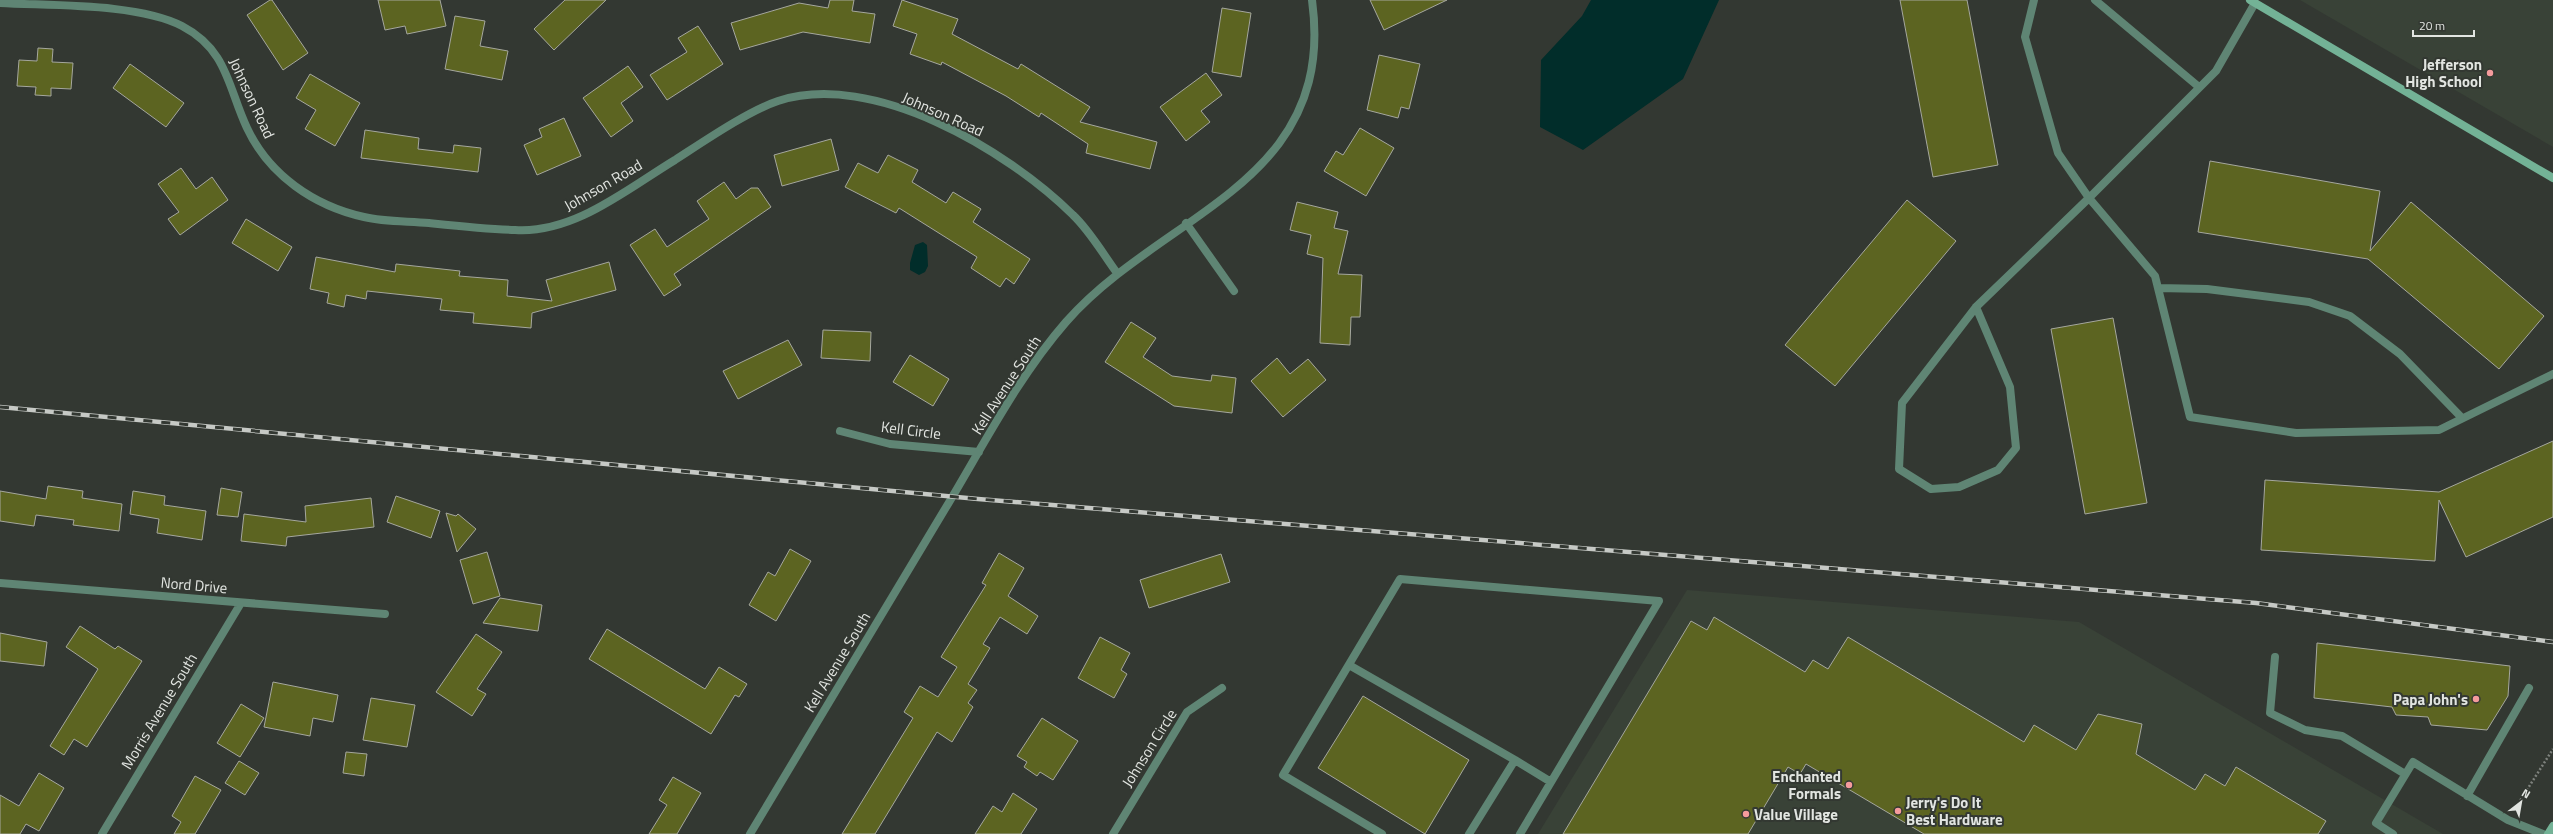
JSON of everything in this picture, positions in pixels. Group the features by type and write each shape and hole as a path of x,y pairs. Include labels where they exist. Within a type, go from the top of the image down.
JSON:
{"street":[{"name":"Kell Avenue South","path":"750,834 979,452 1035,362 1066,322 1117,273 1186,223 1234,191 1262,165 1286,136 1302,101 1314,64 1315,26 1312,0"},
{"path":"2034,0 2025,37 2058,153 2089,198 2156,276 2190,417 2296,433 2439,430 2553,374"},
{"path":"2095,0 2199,87"},
{"path":"1976,307 2010,387 2016,448 1998,470 1960,487 1931,488 1899,468 1902,403 1976,307 2089,198 2216,71 2253,2 2553,178"},
{"name":"Johnson Road","path":"0,3 136,11 159,16 185,27 207,45 224,66 247,128 267,160 294,187 328,206 365,218 519,231 549,228 579,218 732,125 776,101 804,95 831,93 857,97 904,109 948,129 991,152 1031,178 1076,218 1117,273"},
{"path":"1186,223 1234,291"},
{"path":"2158,288 2207,289 2309,302 2350,316 2400,354 2462,418"},
{"name":"Kell Circle","path":"840,431 890,444 979,452"},
{"path":"1382,834 1283,775 1400,579 1660,601 1520,834"},
{"name":"Nord Drive","path":"0,583 385,614"},
{"name":"Morris Avenue South","path":"102,834 241,603"},
{"path":"2275,657 2270,713 2305,730 2342,736 2405,774"},
{"path":"1349,664 1551,782"},
{"name":"Johnson Circle","path":"1113,834 1187,712 1222,688"},
{"path":"2467,796 2529,688"},
{"path":"1469,834 1515,760"},
{"path":"2393,834 2376,823 2413,762 2508,820 2543,834"},
{"path":"2548,834 2553,826"}],"path":[{"path":"2508,820 2553,749"}],"shaded area":[{"name":"Jefferson High School","path":"2300,0 2553,0 2553,147"},
{"path":"1687,590 2079,622 2443,834 1538,834"}],"water":[{"path":"1591,0 1719,0 1683,79 1583,150 1540,127 1541,60 1582,16"},
{"path":"923,242 927,245 928,266 925,272 919,275 910,270 910,263 915,245"}],"building":[{"path":"272,0 308,53 283,70 247,15"},
{"path":"378,0 440,0 446,26 407,34 405,26 385,30"},
{"path":"565,0 606,0 554,50 534,29"},
{"path":"830,0 854,0 852,11 875,14 870,43 803,32 740,50 731,23 799,3 828,8"},
{"path":"902,0 958,19 952,34 1018,69 1021,64 1090,107 1080,122 1157,142 1150,169 1086,153 1088,144 1041,113 1039,117 1006,96 942,62 941,65 910,54 917,34 893,26"},
{"path":"1370,0 1447,0 1384,30"},
{"path":"1900,0 1967,0 1998,165 1933,177"},
{"path":"1222,8 1251,13 1241,77 1212,72"},
{"path":"455,16 485,21 480,46 508,51 502,80 445,69"},
{"path":"698,26 723,64 667,100 650,75 687,52 678,38"},
{"path":"38,48 53,49 52,62 73,63 71,89 51,88 51,96 35,95 36,87 17,86 19,60 37,61"},
{"path":"1379,55 1420,64 1409,109 1401,107 1398,118 1367,110"},
{"path":"130,64 184,103 166,127 113,88"},
{"path":"628,66 643,87 621,103 633,121 611,137 583,98"},
{"path":"1206,73 1222,95 1201,111 1210,122 1186,141 1160,107"},
{"path":"310,74 360,103 335,146 305,129 316,110 296,98"},
{"path":"564,118 581,156 537,175 524,145 542,137 539,129"},
{"path":"1360,128 1394,148 1366,196 1324,171 1336,151 1343,155"},
{"path":"365,130 419,138 418,149 453,153 454,145 481,148 478,172 361,158"},
{"path":"831,139 839,170 782,186 774,155"},
{"path":"888,155 918,170 912,182 946,203 953,192 981,209 973,222 1030,259 1014,284 1006,278 1000,287 971,268 977,257 899,208 896,213 845,187 858,163 878,173"},
{"path":"2210,161 2380,191 2370,251 2411,202 2544,316 2499,369 2368,259 2198,232"},
{"path":"181,168 196,189 212,177 228,200 180,235 168,219 179,212 158,184"},
{"path":"724,182 736,199 751,188 758,188 771,207 674,274 681,285 664,296 630,245 655,229 667,247 709,219 697,201"},
{"path":"1907,200 1956,241 1835,386 1785,345"},
{"path":"1297,202 1338,212 1334,228 1348,231 1338,274 1362,275 1360,317 1351,317 1350,345 1320,343 1323,258 1307,254 1311,235 1290,230"},
{"path":"246,219 292,247 278,271 232,243"},
{"path":"316,257 395,272 396,264 460,271 459,276 508,280 507,296 552,301 546,280 609,262 616,290 532,313 531,328 473,323 474,313 440,310 442,299 367,291 366,299 346,295 344,307 327,303 329,293 310,289"},
{"path":"2113,318 2147,503 2085,514 2051,329"},
{"path":"1131,322 1156,338 1143,357 1172,376 1211,381 1212,375 1236,378 1232,413 1174,406 1105,362"},
{"path":"823,330 871,332 870,361 821,358"},
{"path":"788,340 802,365 738,399 723,371"},
{"path":"910,355 949,379 933,406 893,382"},
{"path":"1277,358 1290,374 1308,359 1326,380 1283,417 1251,381"},
{"path":"2553,441 2553,517 2466,557 2439,500 2435,561 2261,550 2265,480 2439,492"},
{"path":"48,486 83,491 82,498 122,504 119,531 73,525 74,520 36,515 34,526 0,521 0,491 46,499"},
{"path":"221,488 242,492 238,517 217,515"},
{"path":"133,491 165,496 164,505 206,511 202,540 157,533 159,519 130,514"},
{"path":"396,496 440,511 431,538 387,522"},
{"path":"371,498 374,527 287,537 286,546 241,541 244,514 306,522 305,506"},
{"path":"446,513 456,516 458,514 476,529 457,552"},
{"path":"790,549 811,561 776,621 749,605 768,572 775,576"},
{"path":"487,552 500,596 473,604 460,560"},
{"path":"999,553 1024,568 1008,596 1038,616 1027,634 1000,617 983,644 990,648 968,684 977,690 968,703 973,707 952,742 937,732 875,834 842,834 913,718 904,712 920,686 938,697 957,667 941,657 986,585 982,583"},
{"path":"1221,554 1230,582 1149,608 1140,580"},
{"path":"500,598 542,605 538,631 483,623"},
{"path":"1714,617 1805,672 1813,660 1828,669 1848,637 2024,742 2034,725 2076,750 2098,714 2142,724 2136,754 2195,790 2205,774 2225,786 2236,767 2326,821 2318,834 1924,834 1806,764 1800,774 1788,767 1748,834 1563,834 1691,621 1707,630"},
{"path":"80,626 115,649 118,646 142,661 87,747 74,739 64,755 50,746 98,669 66,647"},
{"path":"607,629 705,689 719,667 747,684 739,697 735,695 711,734 589,659"},
{"path":"0,633 47,642 44,666 0,661"},
{"path":"476,634 502,652 477,689 486,694 472,716 436,692"},
{"path":"1100,637 1130,653 1121,670 1127,674 1114,698 1078,678"},
{"path":"2317,643 2510,666 2508,696 2487,730 2431,725 2428,717 2396,715 2392,707 2314,698"},
{"path":"273,682 338,695 333,722 313,718 310,736 264,727"},
{"path":"1363,696 1469,760 1425,834 1318,768"},
{"path":"371,698 415,705 407,747 363,740"},
{"path":"241,704 264,718 240,757 217,743"},
{"path":"1042,718 1078,741 1053,780 1040,772 1037,776 1024,767 1027,762 1017,756"},
{"path":"346,752 367,754 364,776 343,773"},
{"path":"239,761 259,773 245,795 225,783"},
{"path":"39,773 64,788 39,831 26,824 20,834 0,834 0,795 19,806"},
{"path":"195,776 221,790 195,834 174,834 181,822 172,816"},
{"path":"673,777 701,793 677,834 649,834 667,805 659,800"},
{"path":"1013,793 1037,809 1021,834 975,834 993,806 1002,812"}],"railway":[{"path":"0,407 978,499 2256,603 2553,642"}],"place":[{"name":"Jefferson High School","path":"2490,73"},
{"name":"Papa John's","path":"2476,699"},
{"name":"Enchanted Formals","path":"1849,785"},
{"name":"Jerry's Do It Best Hardware","path":"1898,811"},
{"name":"Value Village","path":"1746,814"}]}
